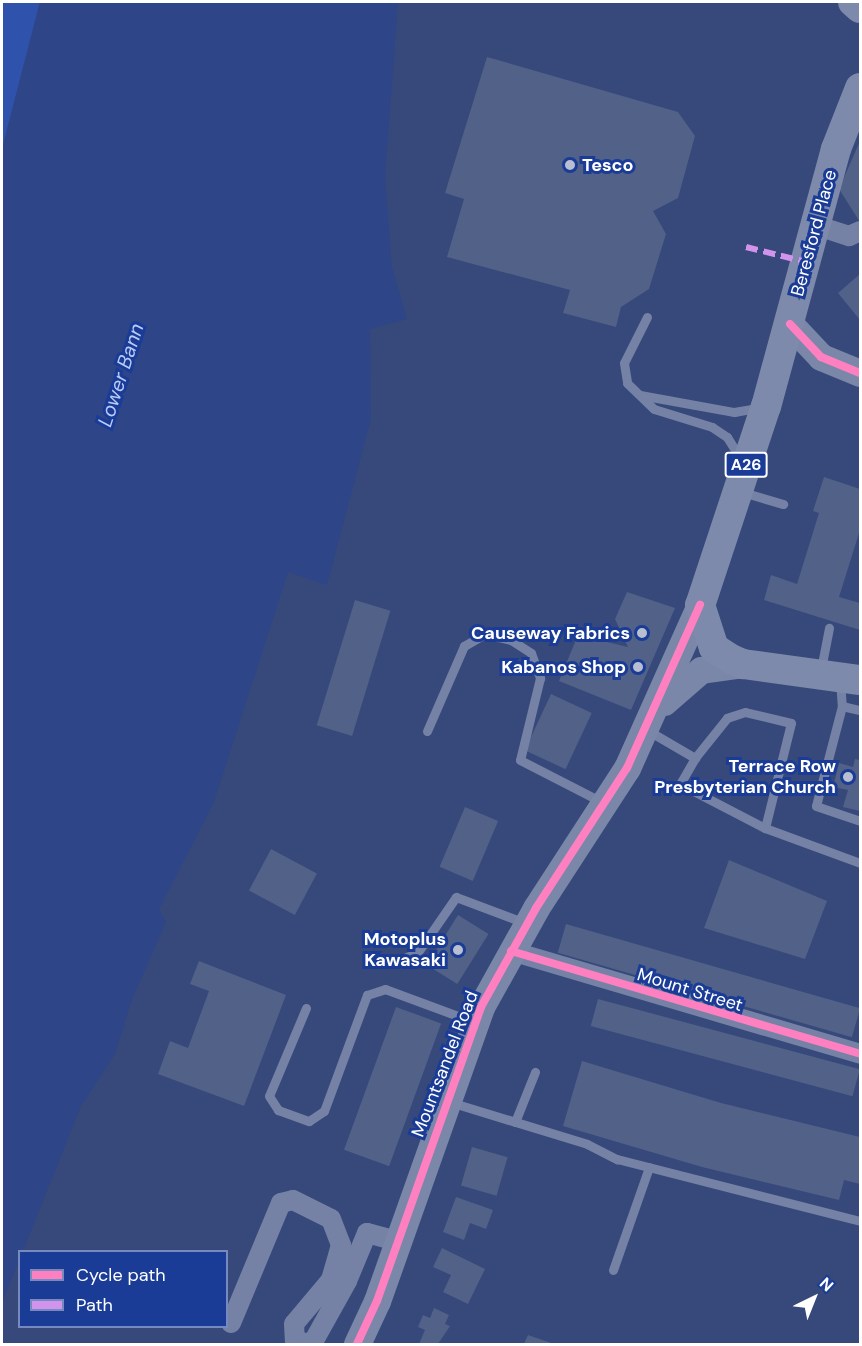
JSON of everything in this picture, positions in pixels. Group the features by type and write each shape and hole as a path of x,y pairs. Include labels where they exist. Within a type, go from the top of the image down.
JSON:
{"main road":[{"path":"853,2 861,8"},
{"name":"Beresford Place","path":"700,605 766,406 836,149 861,88"},
{"path":"700,605 714,648 743,664 841,685"}],"street":[{"path":"815,225 849,236 861,231"},
{"path":"790,324 821,357 861,372"},
{"name":"Beresford Place","path":"680,653 700,605"},
{"name":"Mountsandel Road","path":"357,1344 377,1301 444,1101 474,1022 527,924 604,803 649,721 680,653"},
{"path":"649,721 701,670 743,664"},
{"name":"Mount Street","path":"511,951 861,1054"},
{"path":"231,1323 281,1203 293,1200 331,1219 341,1245 331,1280 294,1324 295,1341 312,1344 347,1281 367,1233 396,1241"}],"lane":[{"path":"647,317 624,363 627,383 654,409 712,427 727,437 742,479 783,504"},
{"path":"640,395 734,412 766,406"},
{"path":"829,628 841,685 816,806 861,821"},
{"path":"427,731 464,646 485,634 511,640 531,653 540,678 520,760 604,803"},
{"path":"841,685 861,710"},
{"path":"765,828 791,723 746,712 727,718 695,758 680,784 765,828 861,863"},
{"path":"649,721 695,758"},
{"path":"402,958 418,952 456,897 527,924"},
{"path":"306,1008 269,1096 278,1110 309,1121 324,1110 367,994 385,989 474,1022"},
{"path":"515,1122 535,1072"},
{"path":"444,1101 649,1167 861,1221"},
{"path":"613,1270 649,1167"}],"shaded area":[{"path":"2,2 40,2 2,149"}],"water":[{"name":"Lower Bann","path":"40,2 398,2 385,177 392,267 407,319 370,329 371,419 327,585 288,572 214,802 159,909 166,922 131,1002 115,1054 81,1106 23,1250 18,1250 18,1263 2,1303 2,149"}],"building":[{"name":"Tesco","path":"487,57 678,112 695,136 678,198 653,211 666,234 649,289 621,307 616,327 563,313 570,290 447,257 464,199 445,193"},
{"path":"860,141 860,222 839,189"},
{"path":"860,274 860,320 838,293"},
{"path":"824,477 860,489 860,530 839,597 860,603 860,630 764,600 771,575 797,584 819,513 813,511"},
{"path":"627,592 675,608 631,710 559,681 578,635 628,647 615,619"},
{"path":"355,600 390,611 352,736 317,725"},
{"path":"551,694 592,713 566,769 525,750"},
{"name":"Terrace Row Presbyterian Church","path":"855,759 860,760 860,811 843,807 848,790 833,787 839,763 853,767"},
{"path":"465,807 498,821 473,881 440,867"},
{"path":"271,849 317,873 295,915 249,890"},
{"path":"729,860 827,901 805,959 704,928"},
{"name":"Motoplus Kawasaki","path":"458,915 489,934 457,984 427,965"},
{"path":"566,924 860,1008 852,1037 558,953"},
{"path":"199,961 286,995 244,1106 158,1074 170,1041 188,1048 209,991 190,984"},
{"path":"598,999 860,1069 853,1096 591,1026"},
{"path":"396,1007 441,1023 389,1166 344,1150"},
{"path":"582,1061 721,1103 860,1137 860,1184 844,1180 839,1200 702,1167 563,1126"},
{"path":"472,1147 508,1157 497,1196 461,1185"},
{"path":"456,1197 493,1210 486,1229 470,1223 464,1240 443,1232"},
{"path":"442,1248 485,1269 468,1304 443,1292 451,1275 433,1267"},
{"path":"434,1308 449,1315 445,1324 450,1326 438,1344 419,1344 425,1330 418,1327 423,1315 430,1318"},
{"path":"528,1335 554,1344 524,1344"}],"marked path":[{"path":"746,247 806,262"}],"cycle path":[{"path":"790,324 821,357 860,373"},
{"path":"357,1344 377,1301 481,1007 536,908 627,768 700,605"},
{"path":"511,951 860,1054"}],"place":[{"name":"Tesco","path":"570,165"},
{"name":"Causeway Fabrics","path":"642,633"},
{"name":"Kabanos Shop","path":"638,667"},
{"name":"Terrace Row Presbyterian Church","path":"848,777"},
{"name":"Motoplus Kawasaki","path":"458,950"}]}
